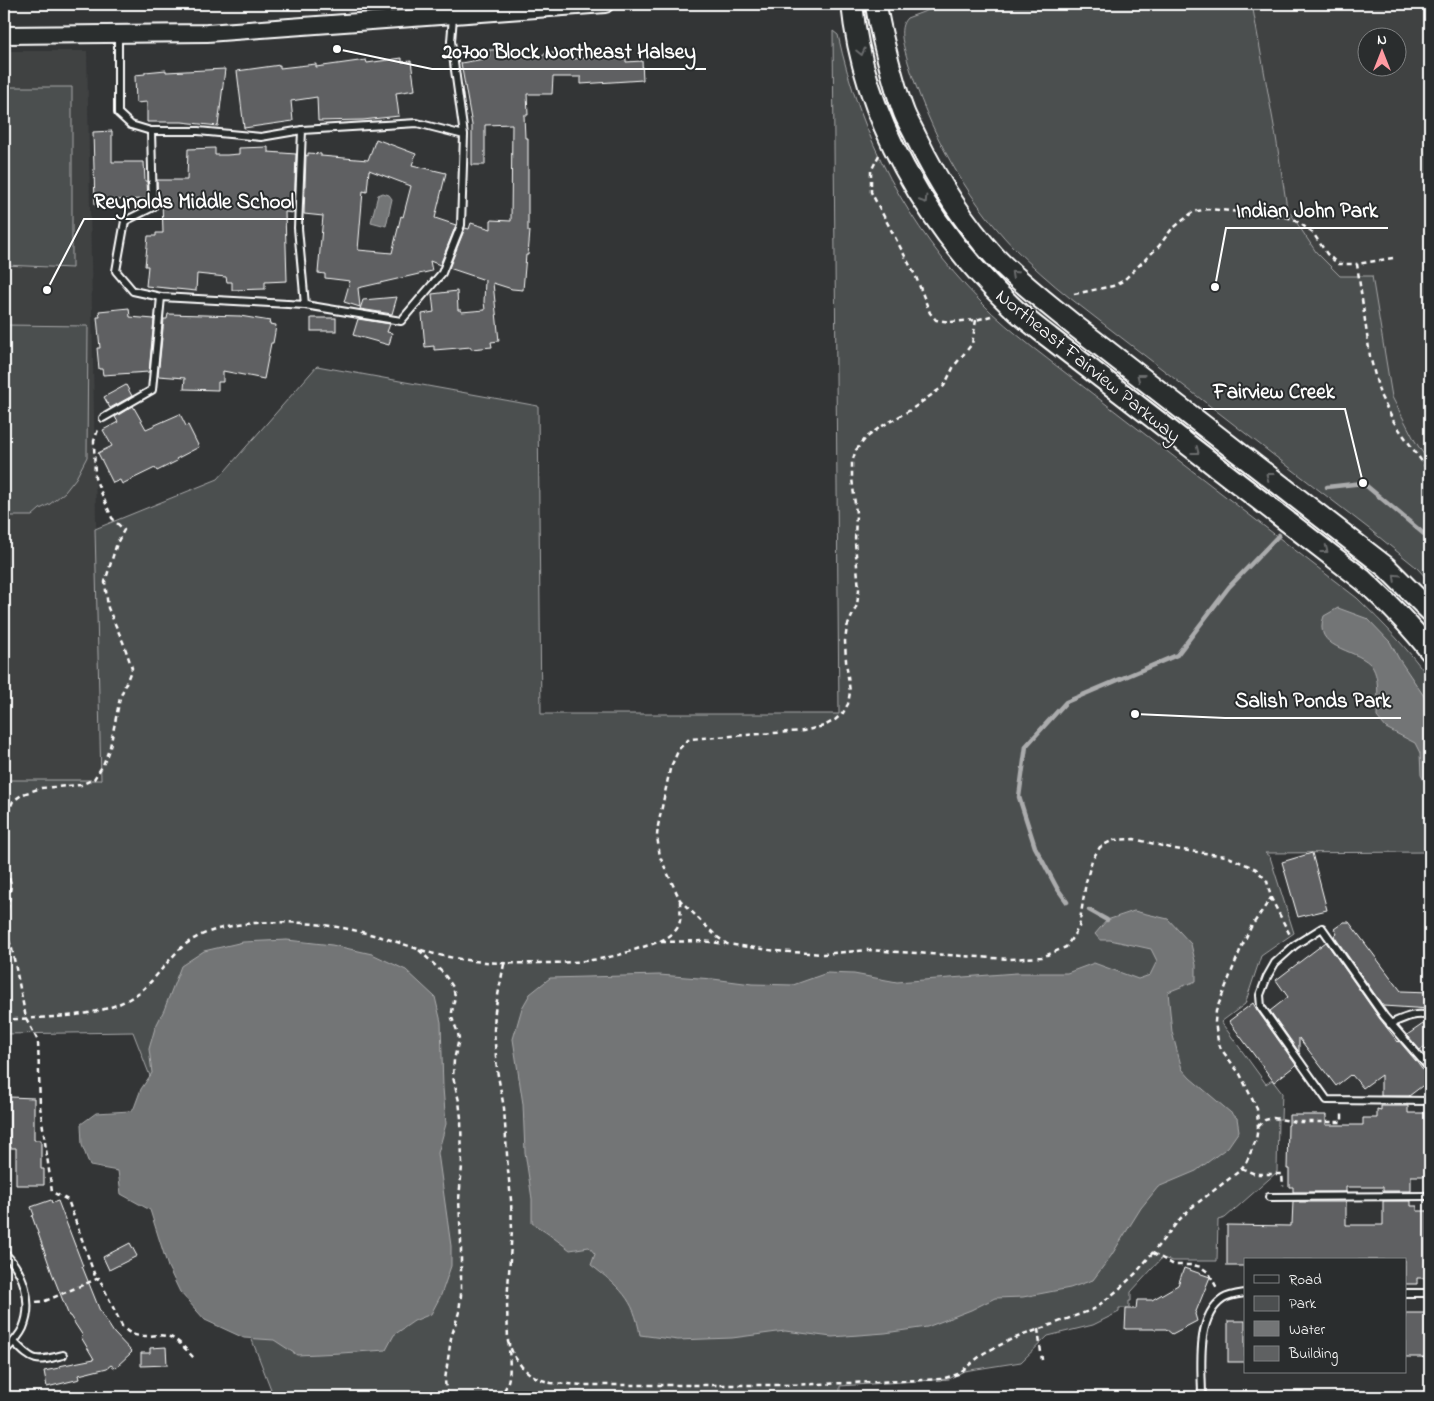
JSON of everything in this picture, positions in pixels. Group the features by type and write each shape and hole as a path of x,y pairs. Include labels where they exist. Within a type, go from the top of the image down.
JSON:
{"main road":[{"name":"Northeast Fairview Parkway","path":"852,4 854,21 870,87 892,144 920,195 944,231 976,270 1010,305 1050,338 1363,580 1392,606 1430,650"},
{"name":"Northeast Fairview Parkway","path":"876,4 886,55 903,111 928,163 960,212 996,258 1040,299 1386,567 1430,612"}],"street":[{"path":"4,35 207,33 605,4"}],"lane":[{"path":"152,131 153,207 124,221 116,271 133,291 161,297 305,305 401,321 442,272 461,225 464,136 451,40 453,16"},
{"path":"118,35 118,113 131,125 152,131 198,131 261,137 302,130 416,123 464,136"},
{"path":"302,130 298,228 305,305"},
{"path":"103,418 152,390 161,297"},
{"path":"1430,1069 1390,1024 1322,928 1295,945 1275,963 1260,995 1261,1007 1327,1100 1430,1101"},
{"path":"1390,1024 1411,1015 1423,1014 1430,1016"},
{"path":"1269,1197 1430,1196"},
{"path":"4,1253 19,1271 27,1303 24,1328 4,1352"},
{"path":"1202,1397 1202,1338 1206,1322 1214,1307 1223,1299 1244,1293"},
{"path":"1406,1293 1430,1293"},
{"path":"14,1342 34,1360 44,1360 63,1354"}],"path":[{"path":"892,144 879,154 871,171 871,192 916,277 930,313 936,320 950,322 976,320 991,316"},
{"path":"1074,294 1113,286 1123,281 1159,246 1171,230 1193,212 1208,209 1275,215 1294,219 1313,234 1327,254 1338,264 1357,264 1393,258"},
{"path":"1357,264 1370,356 1380,395 1394,422 1430,473"},
{"path":"727,944 716,936 680,900 660,857 657,836 670,769 679,749 689,739 803,731 824,726 844,713 850,692 845,641 847,627 857,605 859,590 855,542 856,513 852,478 852,462 856,450 878,428 912,409 944,386 954,366 972,344 976,320"},
{"path":"4,822 13,801 23,794 41,788 81,785 94,780 107,756 120,698 132,668 124,642 108,608 105,582 117,543 124,530 112,518 95,478 94,441 103,418"},
{"path":"660,942 702,941 776,951 823,954 868,950 1010,959 1042,957 1066,947 1079,927 1086,882 1092,860 1100,847 1113,840 1134,839 1175,849 1226,856 1256,869 1267,882 1271,898 1295,945"},
{"path":"4,861 11,884 6,930 12,949 26,1018 38,1041 40,1106 52,1192 68,1200 96,1279"},
{"path":"508,1342 514,1356 522,1367 539,1379 551,1383 583,1385 814,1384 942,1379 958,1374 984,1353 1010,1340 1094,1309 1136,1273 1180,1219 1242,1168 1256,1140 1258,1127 1257,1109 1240,1074 1221,1049 1214,1022 1216,1011 1241,948 1251,927 1271,898"},
{"path":"4,1020 72,1016 114,1006 131,998 144,988 181,948 199,936 233,926 285,922 314,924 344,928 377,936 449,957 504,964 578,962 616,956 660,942 677,928 680,920 680,900"},
{"path":"4,947 12,949"},
{"path":"418,949 444,974 453,987 455,996 452,1018 459,1039 454,1060 453,1077 462,1118 462,1166 459,1199 461,1295 459,1312 451,1338 445,1380 446,1391 450,1397"},
{"path":"498,1397 504,1392 509,1381 507,1302 512,1230 504,1108 497,1070 494,1030 495,1011 504,964"},
{"path":"1258,1127 1265,1120 1273,1118 1297,1122 1342,1122 1342,1100"},
{"path":"1242,1168 1255,1174 1282,1174 1283,1197"},
{"path":"1152,1253 1174,1265 1201,1267 1209,1273 1223,1299"},
{"path":"96,1279 99,1278 126,1332 136,1336 168,1336 176,1340 194,1358"},
{"path":"27,1303 45,1301 96,1279"},
{"path":"1038,1329 1042,1360"}],"shaded area":[{"path":"1252,4 1430,4 1430,464 1415,441 1392,397 1372,276 1340,276 1316,252 1287,208"},
{"path":"4,51 87,51 101,780 4,780"}],"green space":[{"path":"983,4 1252,4 1287,208 1316,252 1340,276 1372,276 1392,397 1415,441 1430,464 1430,582 1416,567 1368,528 1063,292 1013,247 995,227 964,184 926,112 908,62 902,33 902,28 907,18 934,8"},
{"path":"833,31 838,35 859,109 890,178 909,211 954,273 980,301 1032,347 1357,598 1377,617 1430,679 1430,852 1265,853 1270,857 1294,933 1261,956 1245,1004 1221,1022 1266,1084 1272,1080 1282,1093 1281,1119 1278,1119 1277,1172 1225,1218 1218,1220 1217,1261 1173,1261 1162,1258 1131,1292 1129,1307 1119,1308 1119,1312 1093,1325 1048,1336 1021,1362 964,1371 949,1379 840,1386 840,1397 274,1397 133,1032 4,1034 4,780 101,780 95,529 218,479 317,366 538,406 541,714 839,714"},
{"path":"4,87 72,87 72,268 4,265"},
{"path":"4,325 88,326 87,457 76,478 65,492 32,516 4,516"},
{"path":"4,540 7,595 4,602"}],"water":[{"path":"383,193 389,195 392,199 386,226 371,222 378,195"},
{"path":"1338,608 1368,619 1390,642 1399,659 1430,705 1430,792 1421,775 1420,753 1415,743 1386,728 1377,717 1378,689 1376,675 1370,664 1336,646 1324,635 1322,627 1324,616"},
{"path":"1134,911 1168,919 1191,944 1196,965 1196,981 1168,992 1172,1032 1182,1069 1237,1118 1239,1131 1228,1147 1196,1171 1158,1187 1141,1208 1111,1256 1093,1280 1070,1288 1023,1297 995,1298 971,1310 927,1327 885,1333 832,1337 785,1331 732,1338 678,1340 640,1335 634,1312 624,1294 591,1265 595,1254 589,1247 570,1250 532,1223 532,1199 525,1152 523,1104 513,1039 522,1008 530,994 550,978 659,975 752,984 793,985 827,973 854,974 897,982 1016,973 1067,973 1094,963 1138,979 1150,975 1157,961 1151,949 1110,940 1100,940 1095,934 1107,920"},
{"path":"287,940 332,945 372,954 406,970 435,997 441,1022 446,1124 438,1153 451,1246 451,1266 441,1295 431,1314 414,1321 394,1335 386,1350 297,1355 274,1340 244,1338 205,1320 180,1292 168,1267 150,1210 121,1194 118,1171 90,1166 82,1145 81,1124 96,1113 130,1111 134,1108 141,1089 152,1073 149,1049 155,1028 181,966 204,951 243,942"}],"building":[{"path":"522,49 523,57 545,55 545,53 572,53 572,59 626,55 626,62 642,61 643,80 581,84 581,77 553,77 552,94 527,94 528,115 524,115 525,138 528,138 528,231 530,231 523,290 512,289 493,283 499,341 491,342 492,347 434,350 434,346 425,347 422,314 434,312 432,294 457,291 458,310 461,310 461,312 485,310 485,280 449,268 465,228 469,229 471,223 491,229 491,220 511,221 512,124 485,125 485,165 472,165 472,125 461,63 489,58 489,50"},
{"path":"402,58 402,62 411,61 415,90 396,93 399,116 363,120 318,121 317,97 291,101 293,121 244,128 237,71 280,65 280,68 316,64 316,67 366,60 367,63"},
{"path":"225,69 218,126 182,122 147,122 147,102 136,103 135,75 166,70 166,72"},
{"path":"112,131 112,162 144,162 148,199 113,200 114,205 95,205 93,132"},
{"path":"376,139 416,154 412,165 446,173 435,218 456,225 440,265 430,261 432,271 358,288 360,307 344,302 350,281 325,278 325,274 318,273 323,216 304,214 306,155 308,156 308,153 321,154 321,156 368,160","holes":["369,170 411,186 392,253 358,250 363,191 367,192"]},
{"path":"268,147 268,152 296,154 294,213 285,212 287,281 265,282 265,289 232,290 232,282 227,282 226,277 197,274 196,291 146,286 148,266 145,266 148,236 156,236 156,233 163,233 162,199 158,199 157,180 187,180 188,149 215,148 215,155 227,155 239,154 239,148"},
{"path":"397,297 392,314 360,309 363,300"},
{"path":"129,308 130,317 154,319 149,372 103,375 102,369 99,369 97,348 100,348 97,317 100,317 99,311"},
{"path":"168,314 240,316 270,321 269,324 276,325 264,379 223,371 223,382 218,382 218,390 184,389 185,378 158,376 164,319 167,319"},
{"path":"311,318 336,318 336,331 311,331"},
{"path":"358,319 390,324 387,332 392,333 389,345 353,335"},
{"path":"126,385 132,396 110,408 104,397"},
{"path":"133,406 146,429 180,414 199,447 157,471 155,468 122,484 120,480 113,483 98,453 112,446 103,430 118,422 115,417"},
{"path":"1312,853 1327,910 1298,917 1282,862"},
{"path":"1344,922 1349,922 1401,991 1430,992 1430,1009 1383,1006 1334,936 1337,934 1334,929"},
{"path":"1326,942 1380,1019 1430,1080 1409,1096 1381,1096 1381,1075 1363,1088 1352,1075 1336,1086 1299,1038 1299,1052 1270,1011 1288,997 1276,980"},
{"path":"1253,1003 1296,1065 1274,1082 1229,1021"},
{"path":"1423,1024 1430,1033 1430,1043 1420,1050 1407,1035"},
{"path":"10,1097 34,1098 34,1140 41,1140 41,1169 44,1169 44,1185 16,1185 16,1148 10,1148"},
{"path":"1381,1106 1408,1106 1408,1113 1428,1113 1427,1176 1411,1176 1411,1191 1383,1191 1383,1187 1346,1187 1346,1192 1293,1192 1293,1187 1289,1187 1289,1169 1287,1169 1289,1115 1326,1115 1326,1125 1363,1125 1363,1118 1377,1118 1377,1109 1381,1110"},
{"path":"51,1200 52,1203 58,1201 100,1311 114,1333 132,1352 115,1368 111,1365 107,1368 79,1375 80,1379 47,1387 44,1371 94,1359 81,1337 83,1336 69,1316 32,1216 34,1215 31,1207"},
{"path":"1383,1201 1411,1201 1411,1206 1417,1206 1417,1211 1430,1211 1430,1278 1417,1278 1417,1284 1406,1284 1406,1258 1244,1258 1244,1266 1227,1266 1227,1225 1290,1226 1292,1224 1293,1202 1346,1202 1346,1225 1383,1225"},
{"path":"130,1243 137,1256 109,1270 103,1257"},
{"path":"1184,1268 1210,1277 1195,1314 1197,1321 1172,1334 1166,1329 1125,1329 1126,1309 1136,1309 1137,1300 1152,1300 1178,1285"},
{"path":"1406,1313 1430,1313 1430,1357 1406,1357"},
{"path":"1228,1321 1244,1321 1244,1362 1228,1362"},
{"path":"166,1347 167,1365 141,1366 141,1353 150,1353 150,1348"}],"waterway":[{"path":"1327,487 1363,483 1430,539"},
{"path":"1067,902 1057,888 1035,847 1019,797 1026,746 1066,702 1177,655 1229,587 1279,535"},
{"path":"1089,910 1107,920"}],"place":[{"name":"20700 Block Northeast Halsey","path":"337,49"},
{"name":"Indian John Park","path":"1215,287"},
{"name":"Reynolds Middle School","path":"47,290"},
{"name":"Fairview Creek","path":"1363,483"},
{"name":"Salish Ponds Park","path":"1135,714"}]}
